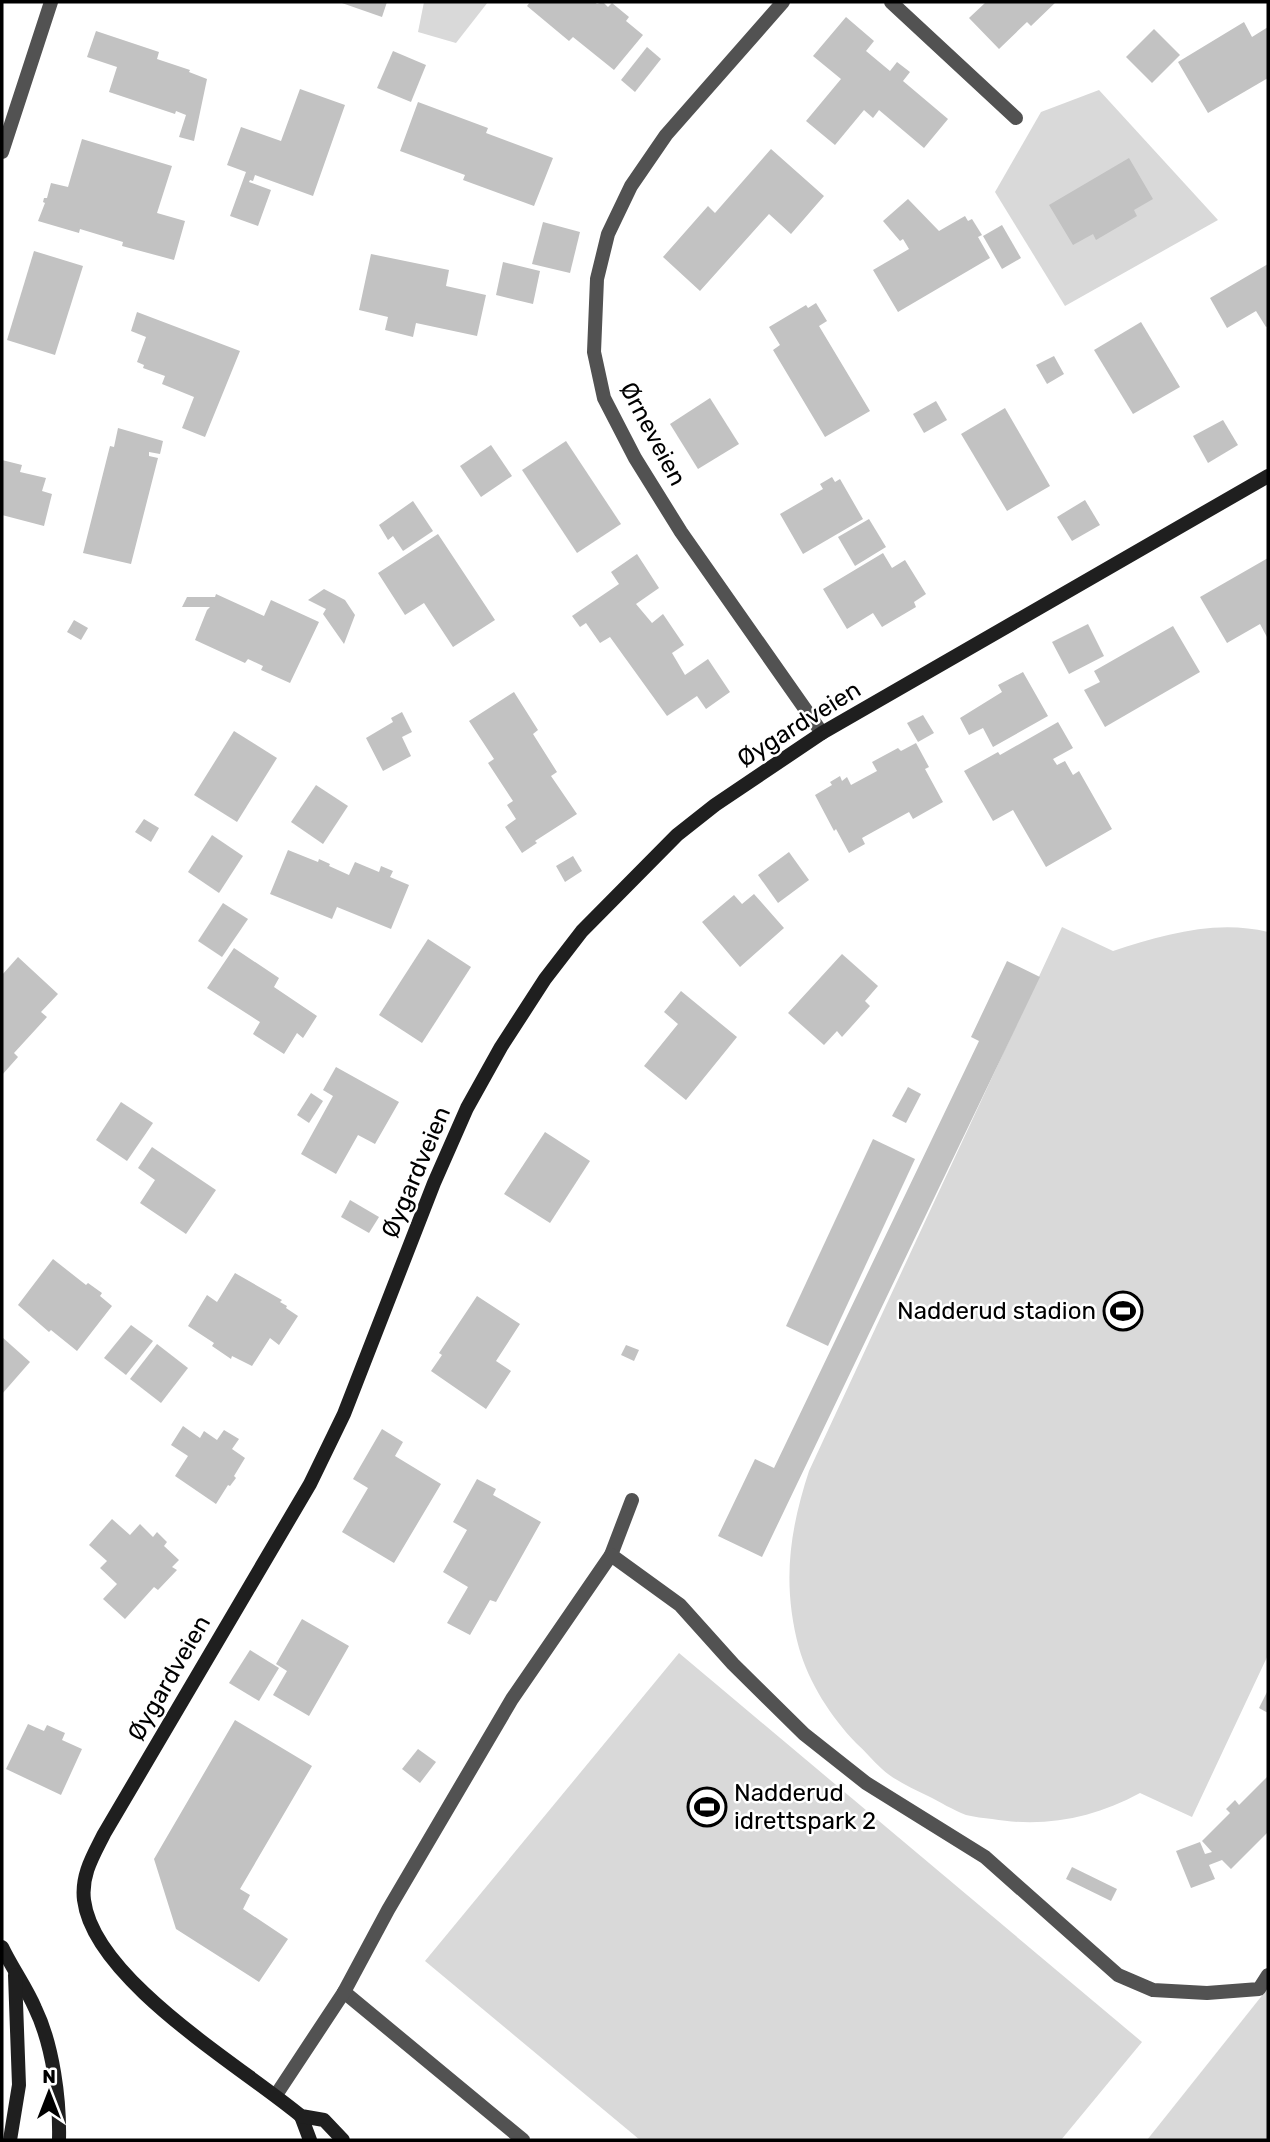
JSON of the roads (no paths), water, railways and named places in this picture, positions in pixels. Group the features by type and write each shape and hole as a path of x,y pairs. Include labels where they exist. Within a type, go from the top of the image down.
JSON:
{"street":[{"path":"2,152 51,2"},
{"name":"Ørneveien","path":"783,2 666,135 631,186 608,233 597,279 594,352 604,398 635,458 681,532 822,733"},
{"path":"891,2 1016,118"},
{"name":"Øygardveien","path":"310,2140 301,2116 155,2004 100,1944 87,1916 83,1898 87,1867 310,1483 344,1414 434,1183 467,1108 502,1047 545,979 582,931 677,835 715,805 822,733 1268,476"},
{"path":"276,2095 344,1992 388,1910 512,1699 611,1555 632,1500"},
{"path":"611,1555 680,1605 733,1664 804,1734 866,1783 985,1857 1118,1975 1153,1990 1207,1993 1258,1989 1268,1975"},
{"path":"2,1947 35,2008 44,2032 55,2084 59,2140"},
{"path":"10,2140 19,2085 15,1973"},
{"path":"344,1992 523,2140"},
{"name":"Øygardveien","path":"301,2116 324,2120 343,2140"}],"place":[{"name":"Nadderud stadion","path":"1123,1311"},
{"name":"Nadderud idrettspark 2","path":"707,1807"}]}
